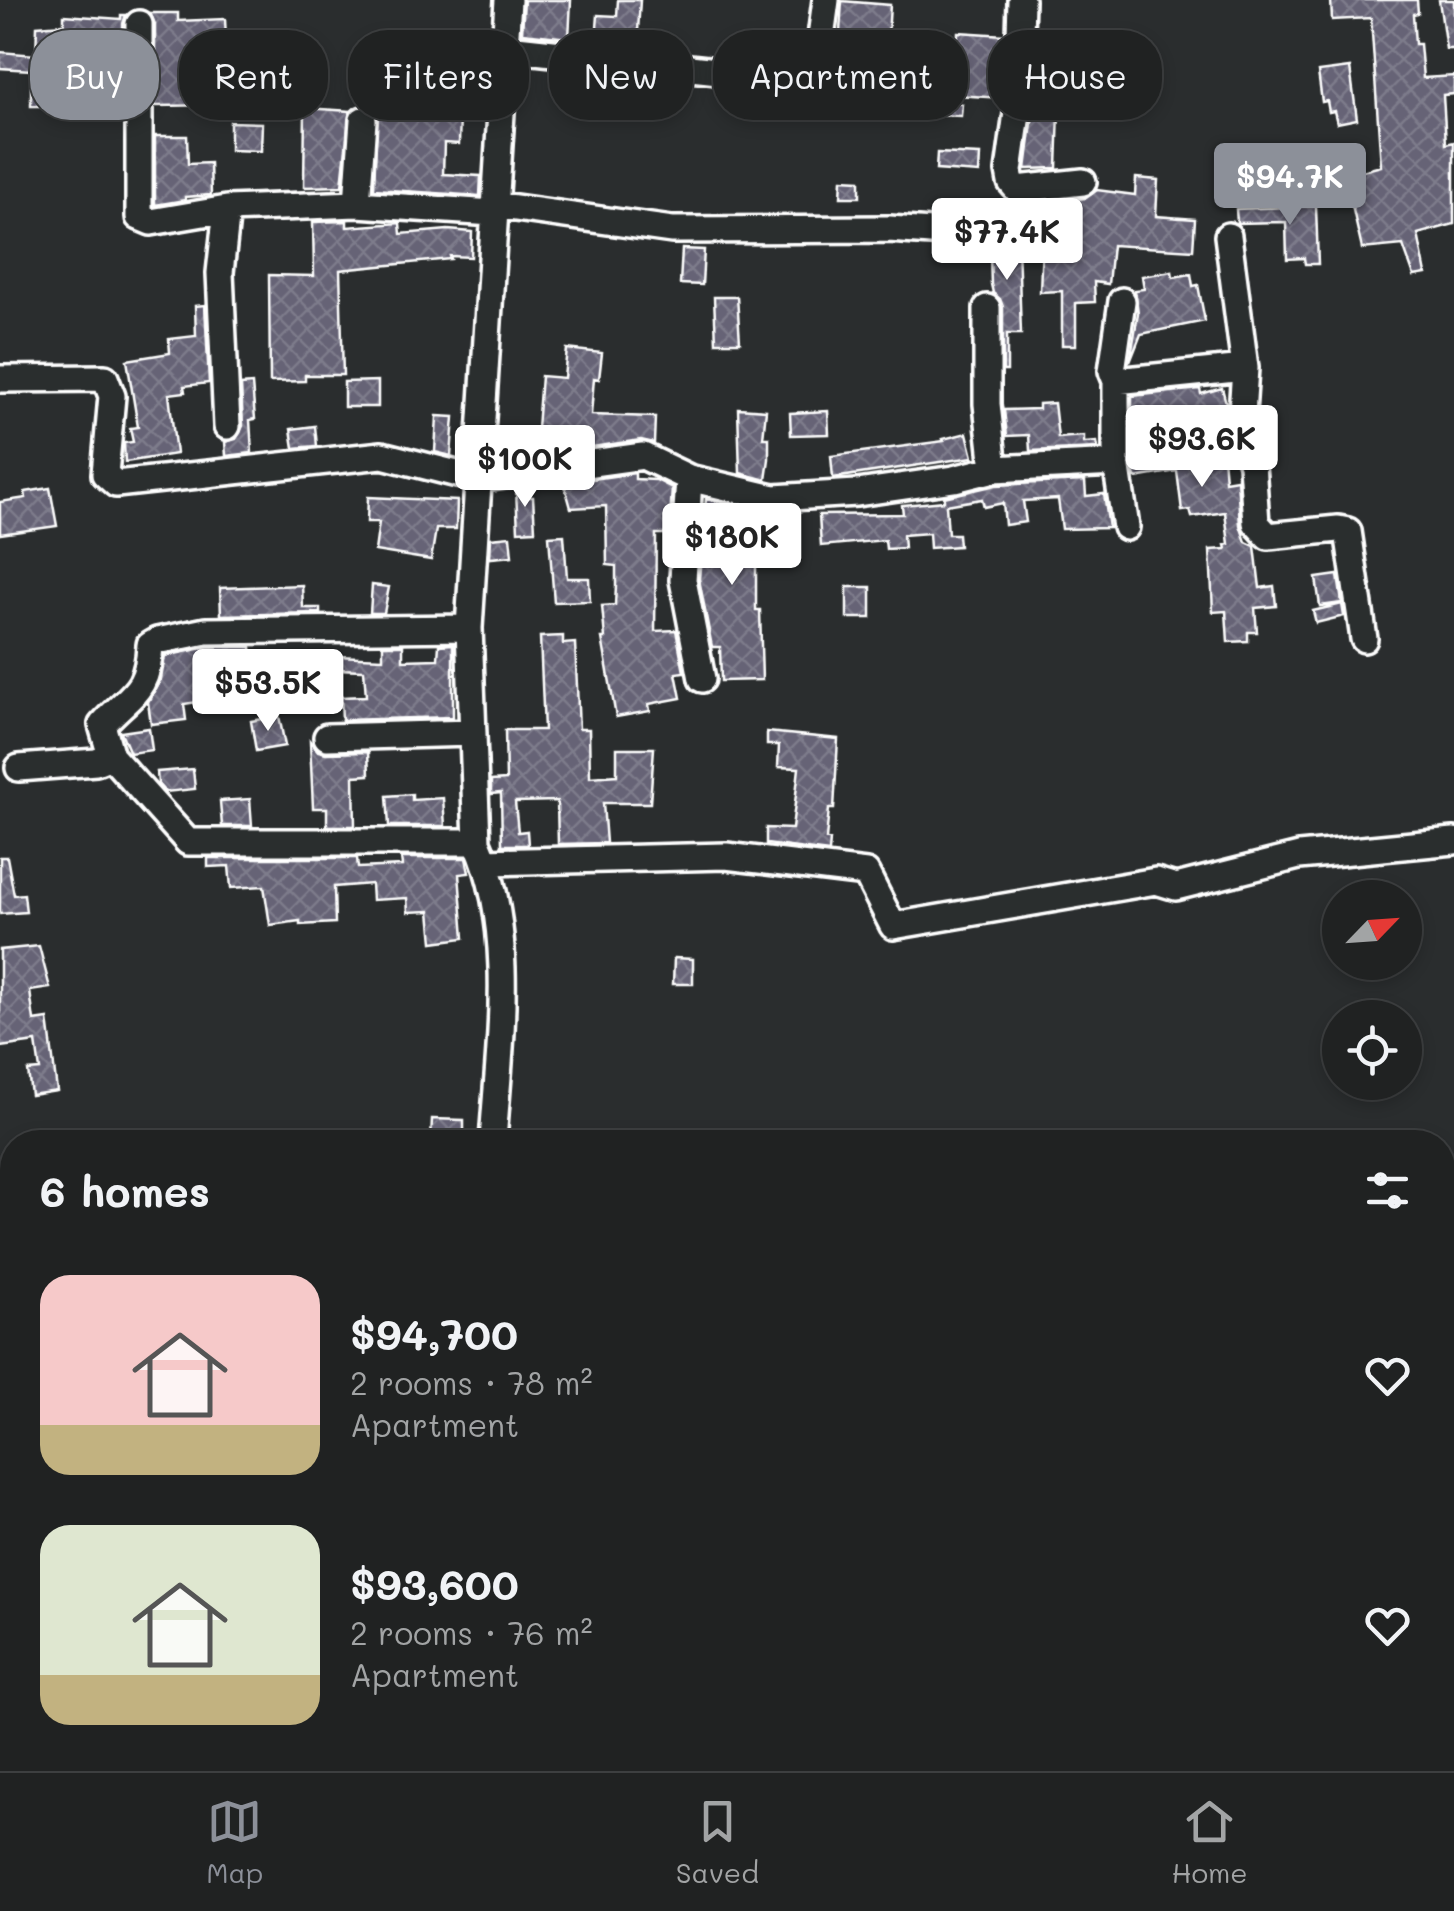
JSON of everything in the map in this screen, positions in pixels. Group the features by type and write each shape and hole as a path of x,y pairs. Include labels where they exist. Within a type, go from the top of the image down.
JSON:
{"street":[{"path":"507,30 508,0"},
{"path":"529,50 808,81 816,74 826,0"},
{"path":"1021,0 1011,182 1017,189 1083,182"},
{"path":"140,24 139,217 151,222 227,209 357,204 494,209 672,230 889,229 988,236"},
{"path":"357,204 363,120"},
{"path":"495,1130 503,990 498,930 482,852 469,628 501,120"},
{"path":"227,209 220,273 227,426"},
{"path":"1228,236 1244,368 1241,428 1252,464 1256,523 1268,536 1348,531 1364,640"},
{"path":"1122,301 1112,371 1116,381 1116,463 1126,527"},
{"path":"987,308 988,404 994,470"},
{"path":"1116,381 1244,368"},
{"path":"0,379 105,378 112,396 105,474 116,484 382,455 477,478 643,456 689,478 774,498 857,493 954,480 994,470 1116,463"},
{"path":"689,478 683,580 702,679"},
{"path":"469,628 206,631 156,641 150,645 148,674 142,686 102,725 111,756 188,842 726,856 866,874 893,926 1156,882 1176,887 1299,856 1454,841"},
{"path":"328,737 473,733"},
{"path":"19,768 96,762 111,756"}],"building":[{"path":"524,0 571,0 569,30 549,30 549,36 522,30"},
{"path":"618,0 640,0 638,30 597,30 598,15 617,16"},
{"path":"1331,0 1417,0 1418,13 1413,14 1415,44 1420,44 1423,78 1454,76 1454,94 1443,95 1446,144 1454,142 1454,224 1418,234 1426,274 1414,276 1403,245 1362,249 1348,188 1343,189 1340,177 1381,166 1371,18 1332,20"},
{"path":"1439,0 1454,0 1454,49 1446,49"},
{"path":"842,1 890,5 888,30 840,30"},
{"path":"150,13 178,13 178,21 225,19 226,30 179,30 179,106 159,106 159,30 155,30"},
{"path":"64,15 121,19 121,15 126,15 123,30 37,30 37,26 64,24"},
{"path":"968,33 988,34 988,97 968,96"},
{"path":"0,52 30,54 30,70 0,68"},
{"path":"1350,68 1357,119 1337,123 1327,101 1322,102 1318,72"},
{"path":"328,110 348,111 342,186 304,187 305,120 328,120"},
{"path":"377,120 460,120 459,144 444,143 443,174 481,176 480,196 374,189"},
{"path":"1032,120 1059,120 1057,168 1026,169"},
{"path":"230,122 262,123 261,151 230,150"},
{"path":"155,136 187,136 188,164 210,163 211,195 155,205"},
{"path":"937,153 980,155 979,173 936,170"},
{"path":"1136,178 1158,180 1156,216 1195,219 1193,250 1112,245 1108,284 1094,282 1095,302 1076,303 1076,345 1062,345 1062,291 1040,292 1043,217 1062,218 1064,200 1086,198 1097,190 1135,195"},
{"path":"842,179 860,180 860,197 841,197"},
{"path":"1316,206 1318,264 1305,264 1304,258 1287,259 1286,222 1237,223 1236,209"},
{"path":"1000,219 1014,220 1013,243 1018,243 1021,334 1007,334 1007,371 1003,371 1003,307 991,284 990,255 998,254 1003,238"},
{"path":"347,221 347,227 400,223 401,234 472,232 471,257 450,256 451,259 340,270 343,375 305,375 305,381 270,382 269,275 314,276 313,222"},
{"path":"682,249 704,250 702,285 680,284"},
{"path":"1172,271 1173,277 1191,274 1193,286 1198,285 1205,321 1141,334 1130,362 1138,313 1135,290 1144,289 1142,276"},
{"path":"714,297 737,297 740,342 716,342"},
{"path":"205,305 209,383 184,386 185,392 169,394 176,454 125,462 124,443 133,442 130,428 138,427 127,360 170,353 169,339 196,336 195,306"},
{"path":"567,349 602,353 599,379 594,378 591,415 655,417 654,443 641,440 535,455 541,376 564,378"},
{"path":"378,381 378,407 344,407 344,382"},
{"path":"252,384 252,453 226,456 225,442 236,439 243,426 241,385"},
{"path":"1222,388 1225,433 1232,454 1223,456 1225,481 1237,479 1240,525 1246,542 1255,546 1260,588 1274,586 1276,606 1255,608 1257,632 1248,632 1248,641 1228,642 1226,611 1213,612 1210,550 1226,549 1229,544 1225,512 1192,517 1190,510 1182,511 1177,471 1135,478 1132,462 1132,396 1200,389 1201,394"},
{"path":"1054,403 1058,438 1084,436 1084,443 1097,442 1098,448 1030,451 1029,435 1007,436 1004,410 1039,409 1039,404"},
{"path":"738,408 766,410 766,480 740,473"},
{"path":"828,411 829,434 791,435 790,413"},
{"path":"437,416 454,417 451,456 435,452"},
{"path":"315,426 317,446 294,448 291,429"},
{"path":"967,433 973,457 833,478 831,456 944,441"},
{"path":"635,473 635,479 656,480 672,488 669,534 656,534 655,631 676,630 684,672 676,673 681,698 649,704 650,711 616,717 602,638 602,606 615,605 616,586 616,566 607,565 606,506 571,508 564,483"},
{"path":"1085,481 1086,496 1104,494 1109,528 1062,529 1058,499 1023,501 1026,522 1005,525 1003,503 984,507 982,499 946,505 948,534 958,534 959,546 930,548 929,533 903,535 904,548 886,549 885,540 821,546 819,515 903,514 902,505 944,501 944,497 996,485"},
{"path":"50,488 57,526 0,534 0,502 26,498 25,492"},
{"path":"530,488 535,530 518,531 516,490"},
{"path":"368,497 457,501 456,529 436,529 431,560 375,551 379,522 367,522"},
{"path":"706,499 764,512 760,516 756,557 762,680 721,681 720,647 712,647 699,579"},
{"path":"564,535 567,578 589,578 590,601 554,602 549,536"},
{"path":"510,536 512,556 490,558 491,538"},
{"path":"1338,575 1342,603 1320,606 1316,578"},
{"path":"302,585 303,608 320,608 320,613 221,615 220,588"},
{"path":"372,585 389,587 384,613 370,613"},
{"path":"847,587 871,587 871,618 847,618"},
{"path":"1342,604 1344,616 1316,623 1313,611"},
{"path":"563,636 563,644 575,643 579,729 589,729 590,777 617,775 617,748 654,748 650,803 603,803 606,843 558,844 557,801 515,802 518,832 527,831 528,845 502,845 501,793 491,794 491,781 506,780 505,730 544,730 540,637"},
{"path":"453,644 453,717 342,720 341,697 366,696 364,670 335,669 336,656 383,658 383,645 403,645 403,660 438,659 439,645"},
{"path":"208,647 251,647 256,693 184,704 186,720 151,724 148,702 161,679 165,656"},
{"path":"321,661 325,693 293,696 290,664"},
{"path":"279,716 285,746 256,751 251,721"},
{"path":"149,728 152,750 130,753 121,732"},
{"path":"767,732 838,739 834,809 829,809 826,839 830,840 829,852 766,844 766,828 792,829 799,768 778,767 779,745 767,745"},
{"path":"310,741 318,751 326,753 368,752 369,775 354,776 355,826 327,826 327,808 313,808"},
{"path":"193,769 195,789 165,792 158,784 157,772"},
{"path":"412,794 412,800 443,798 445,826 389,826 387,796"},
{"path":"250,799 252,826 222,826 220,801"},
{"path":"0,857 7,857 14,895 24,894 26,912 0,914"},
{"path":"208,858 357,858 358,868 402,866 401,858 466,858 469,873 459,874 464,938 433,942 430,911 408,912 407,898 372,900 371,884 334,887 335,923 300,925 300,921 270,925 264,886 231,888 229,866 208,867"},
{"path":"39,946 50,988 30,991 34,1021 48,1019 57,1091 31,1095 28,1071 40,1070 36,1042 0,1047 0,950"},
{"path":"674,958 693,959 693,984 673,984"},
{"path":"432,1119 464,1120 464,1130 431,1130"}]}
